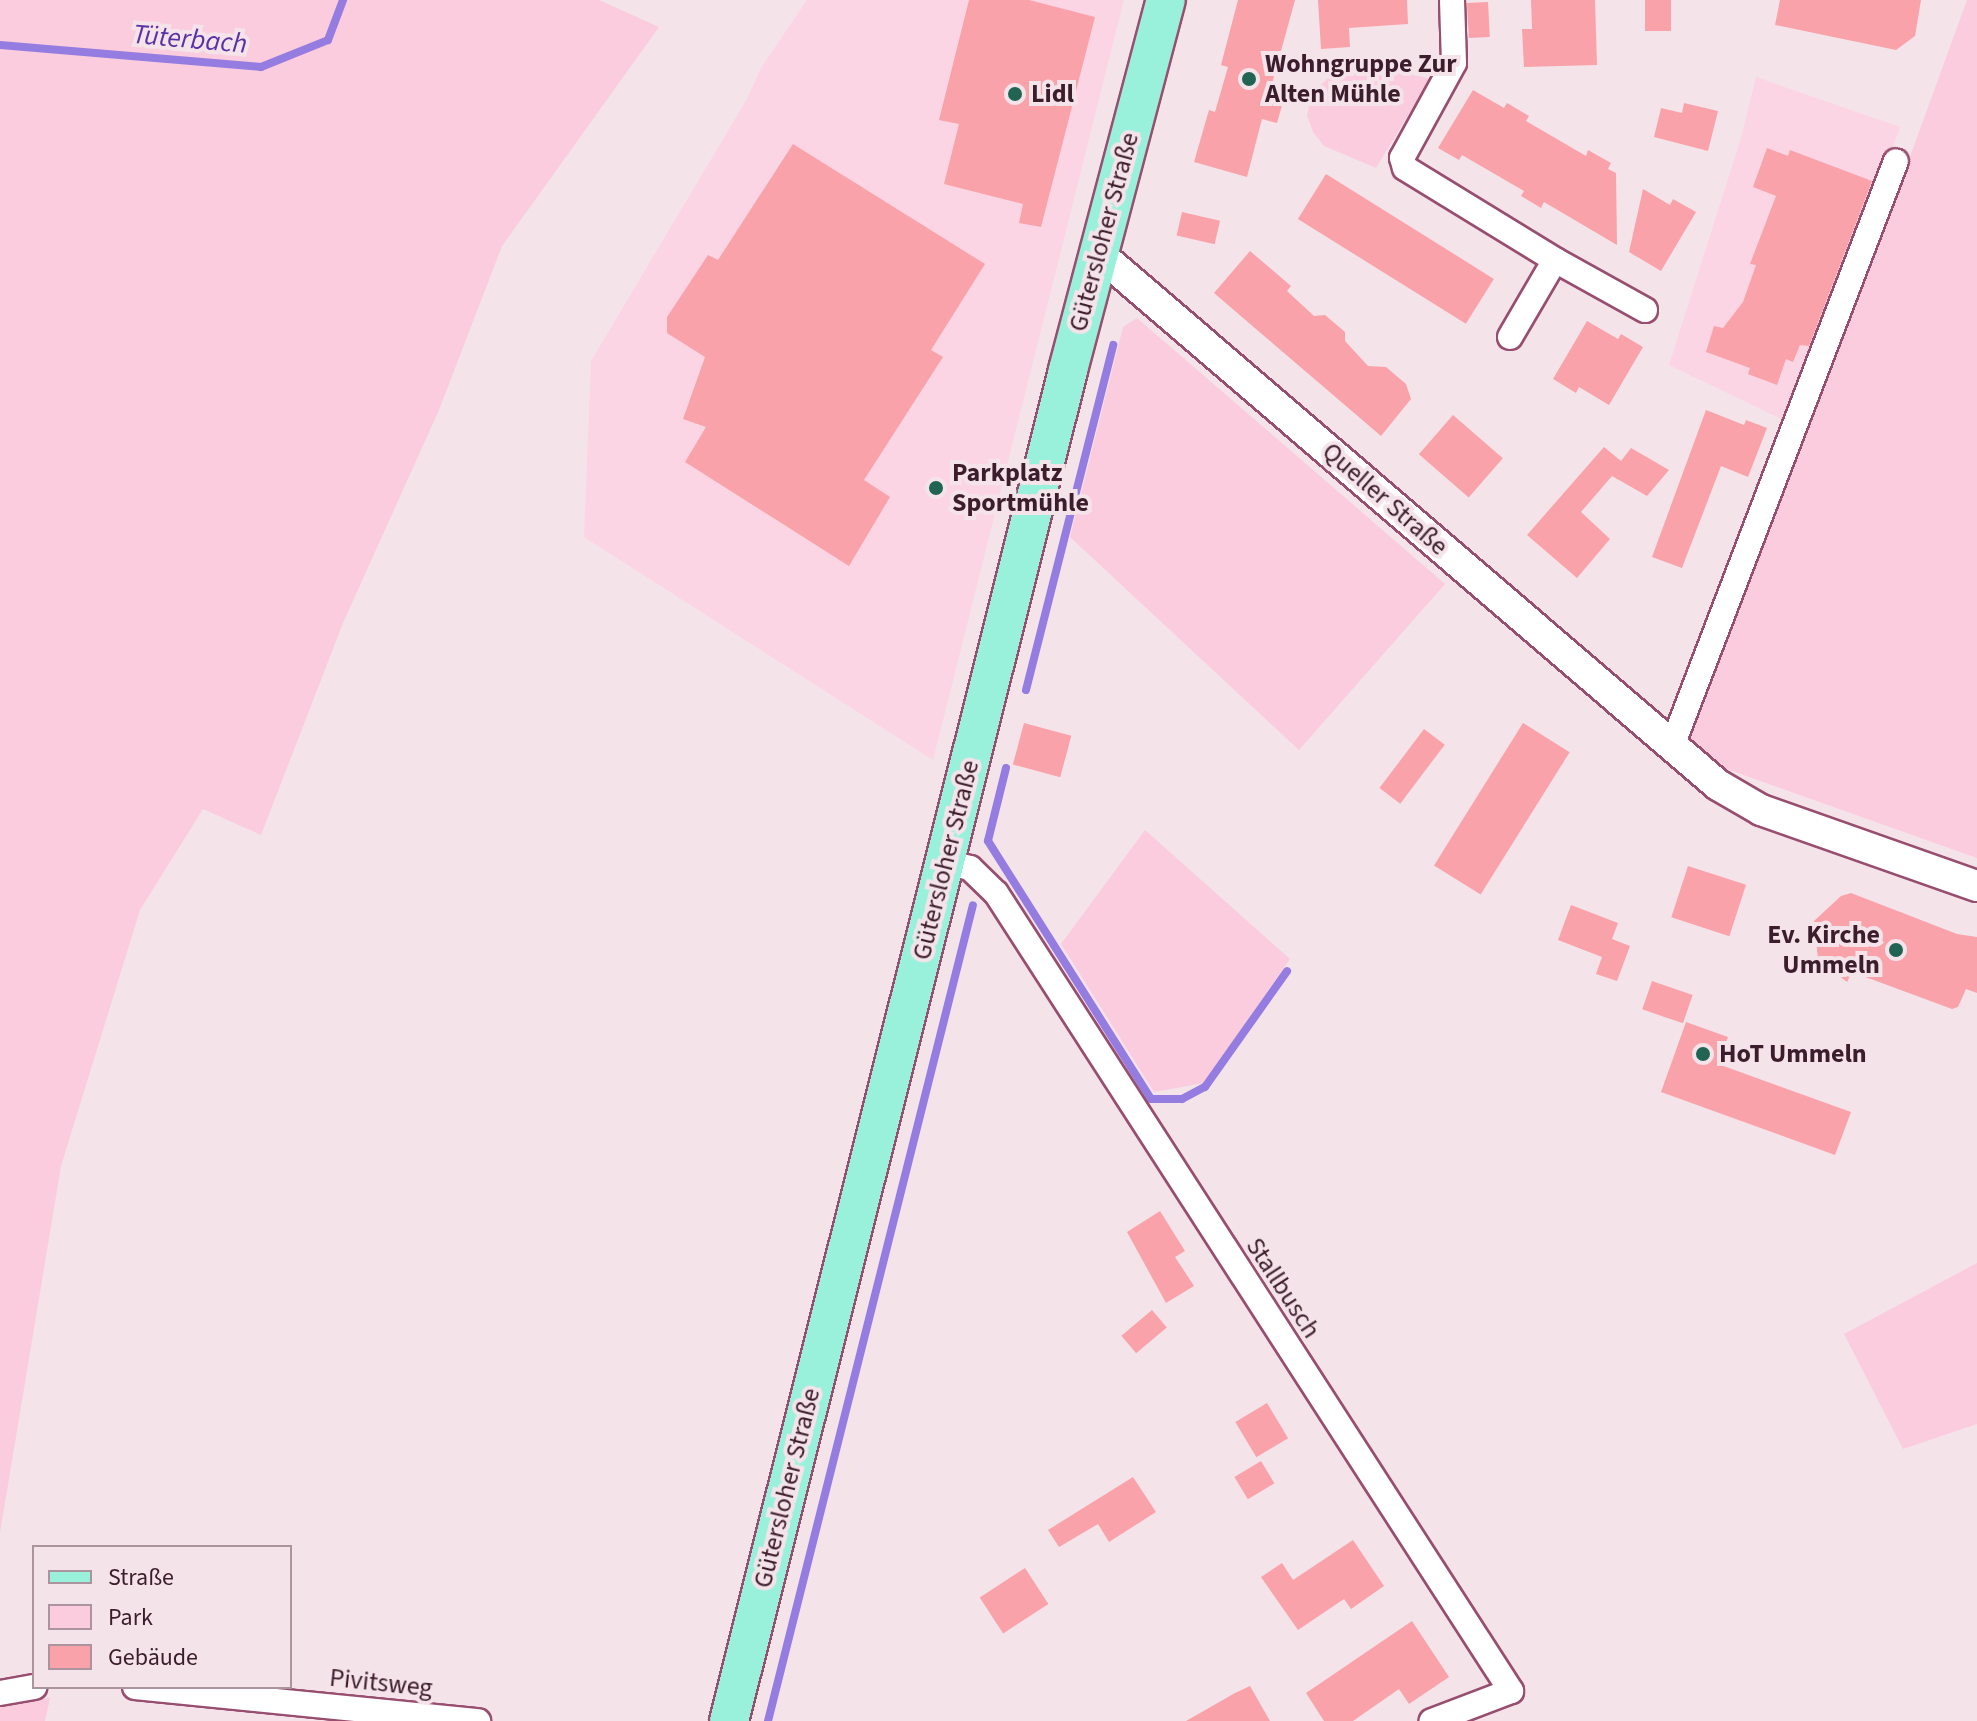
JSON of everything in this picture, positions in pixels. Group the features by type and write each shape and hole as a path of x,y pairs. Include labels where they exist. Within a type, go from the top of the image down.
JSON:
{"main road":[{"name":"Gütersloher Straße","path":"729,1721 1098,253 1166,0"}],"street":[{"path":"1452,0 1454,63 1402,158 1405,168 1555,260 1645,310"},
{"path":"1672,746 1896,161"},
{"name":"Queller Straße","path":"1098,253 1718,785 1761,810 1977,886"},
{"path":"1510,337 1555,260"},
{"name":"Stallbusch","path":"947,862 970,868 996,893 1511,1691 1432,1721"},
{"path":"0,1693 32,1687"},
{"name":"Pivitsweg","path":"155,1689 478,1721"}],"shaded area":[{"path":"807,0 1124,0 933,760 584,537 591,361 747,99 761,68"},
{"path":"1756,77 1900,127 1830,319 1786,421 1669,365 1741,138"}],"green space":[{"path":"0,0 599,0 659,27 502,246 439,410 343,623 261,835 203,809 140,910 61,1166 0,1533"},
{"path":"1967,0 1977,0 1977,858 1724,768 1685,735 1907,165"},
{"path":"1346,71 1401,71 1430,79 1376,168 1324,146 1313,132 1307,115 1312,94 1327,79"},
{"path":"1137,318 1445,584 1299,750 1070,537 1123,327"},
{"path":"1145,830 1290,959 1204,1083 1154,1092 1061,944"},
{"path":"1977,1263 1977,1424 1903,1449 1844,1334"},
{"path":"50,1698 45,1721 0,1721 0,1705"}],"building":[{"path":"969,0 1029,0 1095,17 1041,227 1019,223 1023,204 944,184 959,124 939,120"},
{"name":"Wohngruppe Zur Alten Mühle","path":"1238,0 1295,0 1270,91 1285,95 1277,123 1262,119 1247,177 1194,162 1209,110 1215,112 1228,67 1221,65"},
{"path":"1318,0 1407,0 1408,24 1349,28 1350,47 1321,49"},
{"path":"1531,0 1595,0 1597,65 1524,67 1522,29 1532,29"},
{"path":"1645,0 1671,0 1671,31 1645,31"},
{"path":"1780,0 1921,0 1915,36 1896,50 1775,25"},
{"path":"1488,2 1490,37 1469,38 1467,3"},
{"path":"1473,90 1504,108 1507,103 1529,116 1526,121 1586,156 1588,150 1611,163 1608,169 1616,173 1617,245 1544,202 1541,208 1521,196 1524,191 1462,155 1459,160 1438,148"},
{"path":"1684,103 1718,111 1708,151 1654,137 1661,108 1682,113"},
{"path":"793,144 985,264 931,350 943,357 864,480 890,497 849,566 685,462 706,427 683,419 705,357 667,333 667,317 708,255 718,260"},
{"path":"1767,148 1788,156 1790,150 1872,181 1809,346 1800,345 1793,362 1786,359 1777,385 1748,374 1750,368 1706,352 1714,326 1723,328 1743,302 1756,265 1750,264 1776,196 1753,187"},
{"path":"1326,174 1494,279 1466,324 1298,219"},
{"path":"1643,189 1670,205 1673,199 1696,212 1661,271 1629,252"},
{"path":"1182,212 1220,221 1215,244 1177,235"},
{"path":"1250,251 1291,286 1287,291 1314,316 1325,315 1345,332 1345,341 1368,366 1386,367 1406,384 1411,399 1381,436 1214,293"},
{"path":"1587,321 1618,339 1621,334 1643,347 1609,405 1579,387 1576,393 1553,379"},
{"path":"1706,410 1744,425 1746,420 1767,428 1748,477 1721,466 1682,568 1652,557"},
{"path":"1453,415 1503,458 1469,498 1419,454"},
{"path":"1604,447 1621,461 1631,448 1669,470 1647,496 1612,476 1581,512 1610,539 1577,578 1527,535"},
{"path":"1024,723 1071,736 1060,777 1013,765"},
{"path":"1523,723 1570,752 1481,895 1434,865"},
{"path":"1424,729 1445,745 1400,804 1379,788"},
{"path":"1688,866 1746,885 1729,936 1671,917"},
{"name":"Ev. Kirche Ummeln","path":"1851,893 1957,934 1977,937 1977,993 1966,989 1958,1007 1952,1009 1852,972 1847,982 1818,959 1814,921 1841,896"},
{"path":"1571,905 1618,923 1612,939 1630,946 1617,981 1596,974 1602,957 1558,940"},
{"path":"1652,981 1693,995 1683,1023 1642,1009"},
{"path":"1686,1022 1728,1037 1718,1064 1851,1112 1835,1155 1661,1092"},
{"path":"1160,1211 1185,1251 1175,1257 1194,1286 1166,1303 1127,1232"},
{"path":"1152,1310 1167,1328 1136,1353 1121,1336"},
{"path":"1267,1403 1288,1438 1256,1457 1235,1422"},
{"path":"1261,1461 1274,1483 1248,1499 1234,1477"},
{"path":"1133,1477 1156,1512 1109,1542 1098,1524 1059,1547 1048,1530"},
{"path":"1353,1540 1384,1586 1351,1609 1344,1599 1298,1630 1261,1577 1282,1563 1293,1580"},
{"path":"1025,1568 1048,1604 1003,1633 980,1597"},
{"path":"1412,1621 1449,1677 1409,1704 1399,1689 1353,1721 1324,1721 1306,1693"},
{"path":"1250,1686 1270,1721 1186,1721 1235,1693"}],"waterway":[{"name":"Tüterbach","path":"0,45 261,67 328,40 343,0"},
{"path":"1026,690 1113,345"},
{"path":"1006,768 988,841 1151,1099 1182,1099 1205,1087 1287,971"},
{"path":"768,1721 973,905"}],"place":[{"name":"Wohngruppe Zur Alten Mühle","path":"1249,79"},
{"name":"Lidl","path":"1015,94"},
{"name":"Parkplatz Sportmühle","path":"936,488"},
{"name":"Ev. Kirche Ummeln","path":"1896,950"},
{"name":"HoT Ummeln","path":"1703,1054"}]}
